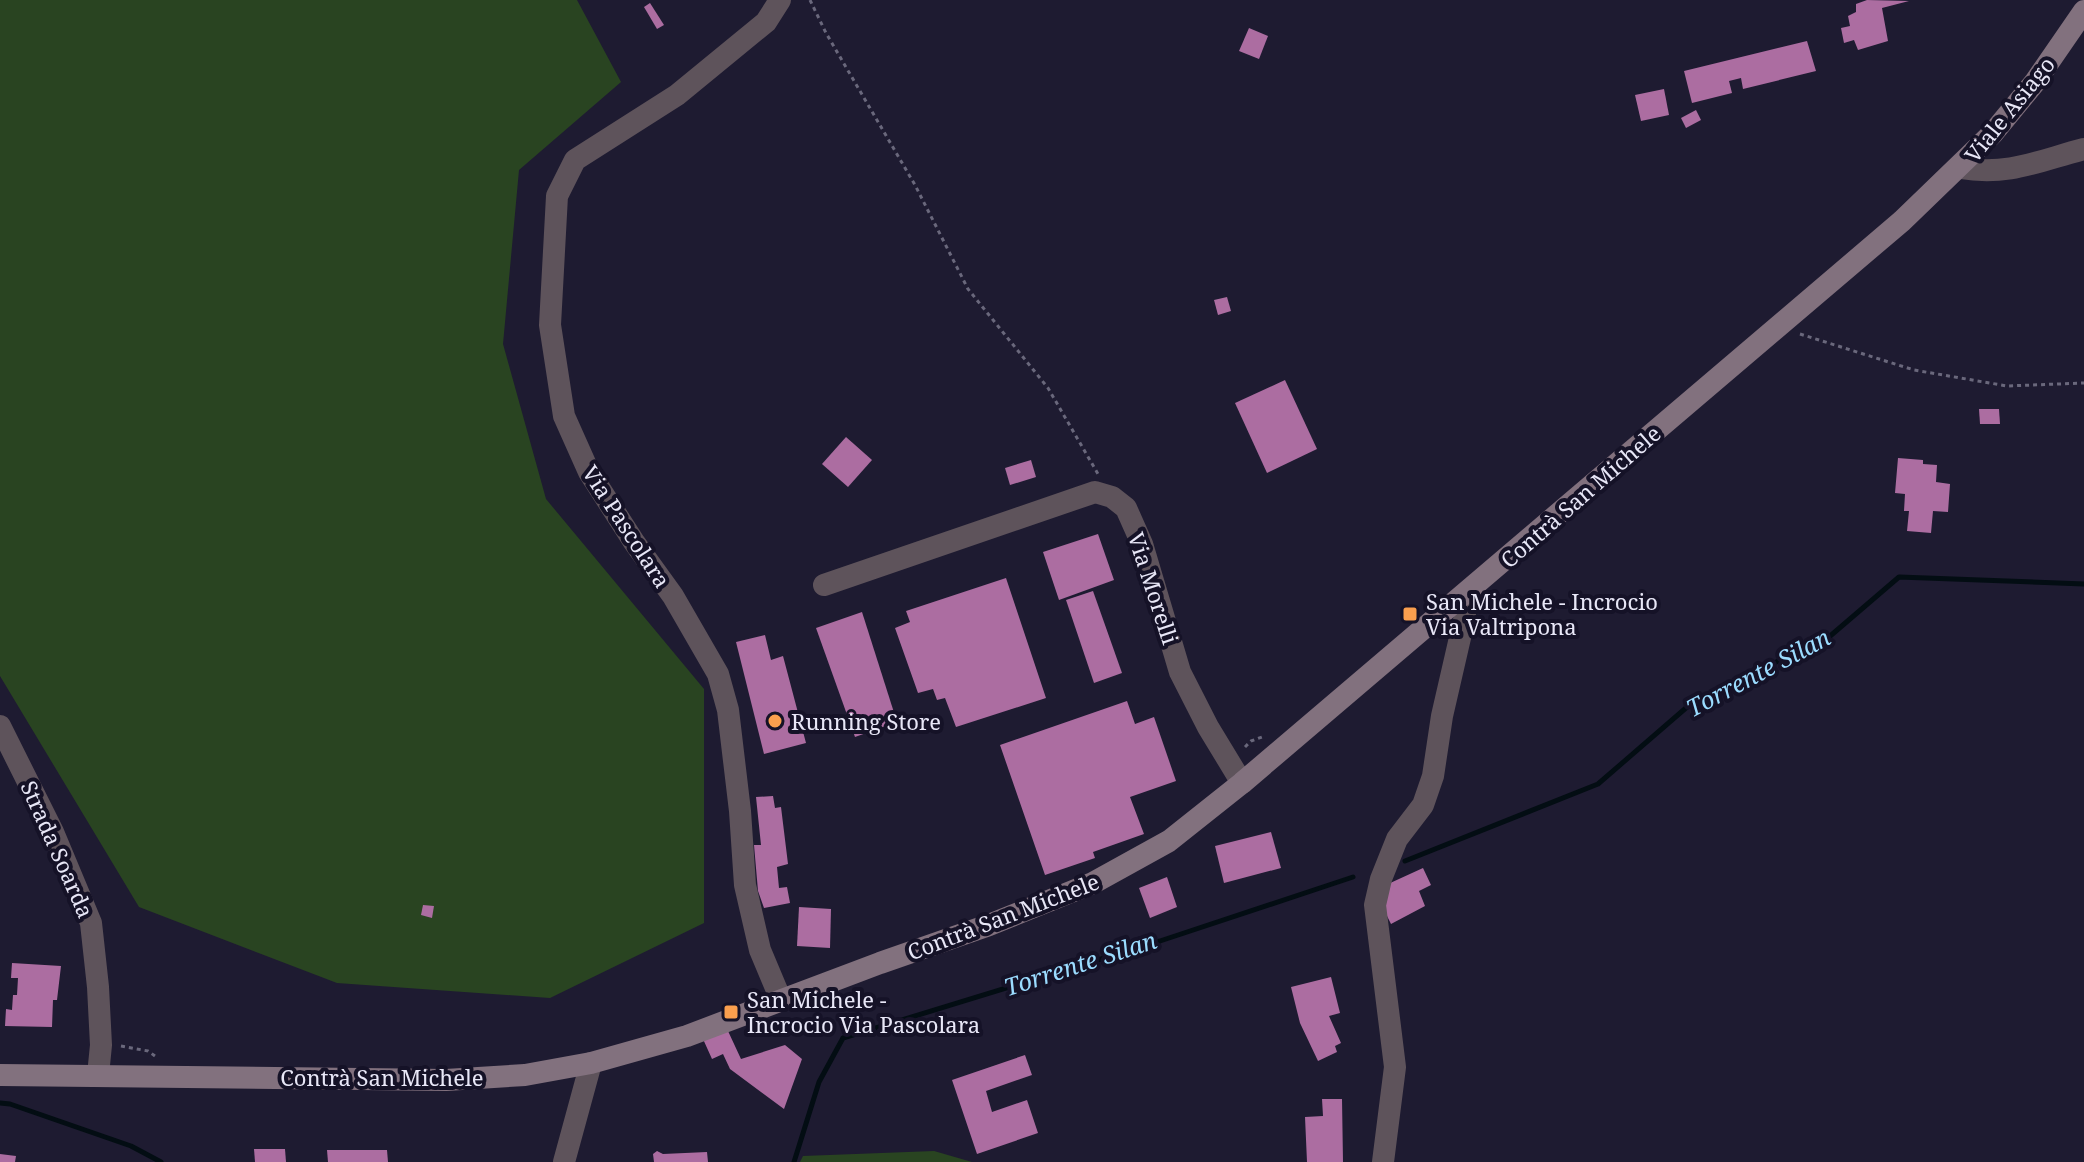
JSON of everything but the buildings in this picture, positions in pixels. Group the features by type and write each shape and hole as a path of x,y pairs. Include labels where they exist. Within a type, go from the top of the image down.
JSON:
{"main road":[{"name":"Viale Asiago","path":"1960,168 2035,82 2084,11"},
{"name":"Contrà San Michele","path":"0,1075 446,1080 525,1075 591,1063 687,1036 989,925 1093,883 1169,841 1242,783 1883,238 1960,168"}],"street":[{"name":"Via Pascolara","path":"780,0 766,22 677,95 575,160 557,196 550,325 564,416 589,472 673,596 718,674 728,710 745,885 760,950 781,1000"},
{"path":"1960,168 1982,172 2004,171 2084,149"},
{"path":"824,585 1095,492 1112,497"},
{"name":"Via Morelli","path":"1112,497 1126,508 1142,544 1180,672 1242,783"},
{"path":"1383,1162 1395,1067 1375,905 1381,879 1397,839 1423,805 1433,776 1442,716 1465,616 1464,596"},
{"name":"Strada Soarda","path":"0,726 53,832 91,923 101,1045 98,1075"},
{"path":"564,1162 591,1063"}],"path":[{"path":"810,0 915,185 968,289 1048,388 1112,497"},
{"path":"1777,327 1914,370 2007,386 2084,383"},
{"path":"1229,762 1251,741 1263,737"},
{"path":"101,1045 131,1046 159,1058"}],"green space":[{"path":"0,0 577,0 621,82 519,170 503,344 546,499 704,689 704,923 550,998 337,983 139,907 0,676"},
{"path":"934,1151 972,1162 800,1162 803,1156"}],"waterway":[{"name":"Torrente Silan","path":"1405,861 1598,784 1694,701 1829,637 1899,577 2084,584"},
{"name":"Torrente Silan","path":"794,1162 819,1082 843,1038 1160,941 1353,877"},
{"name":"Torrente Silan","path":"0,1103 131,1146 161,1162"}],"place":[{"name":"San Michele - Incrocio Via Valtripona","path":"1410,614"},
{"name":"Running Store","path":"775,721"},
{"name":"San Michele - Incrocio Via Pascolara","path":"731,1012"}]}
